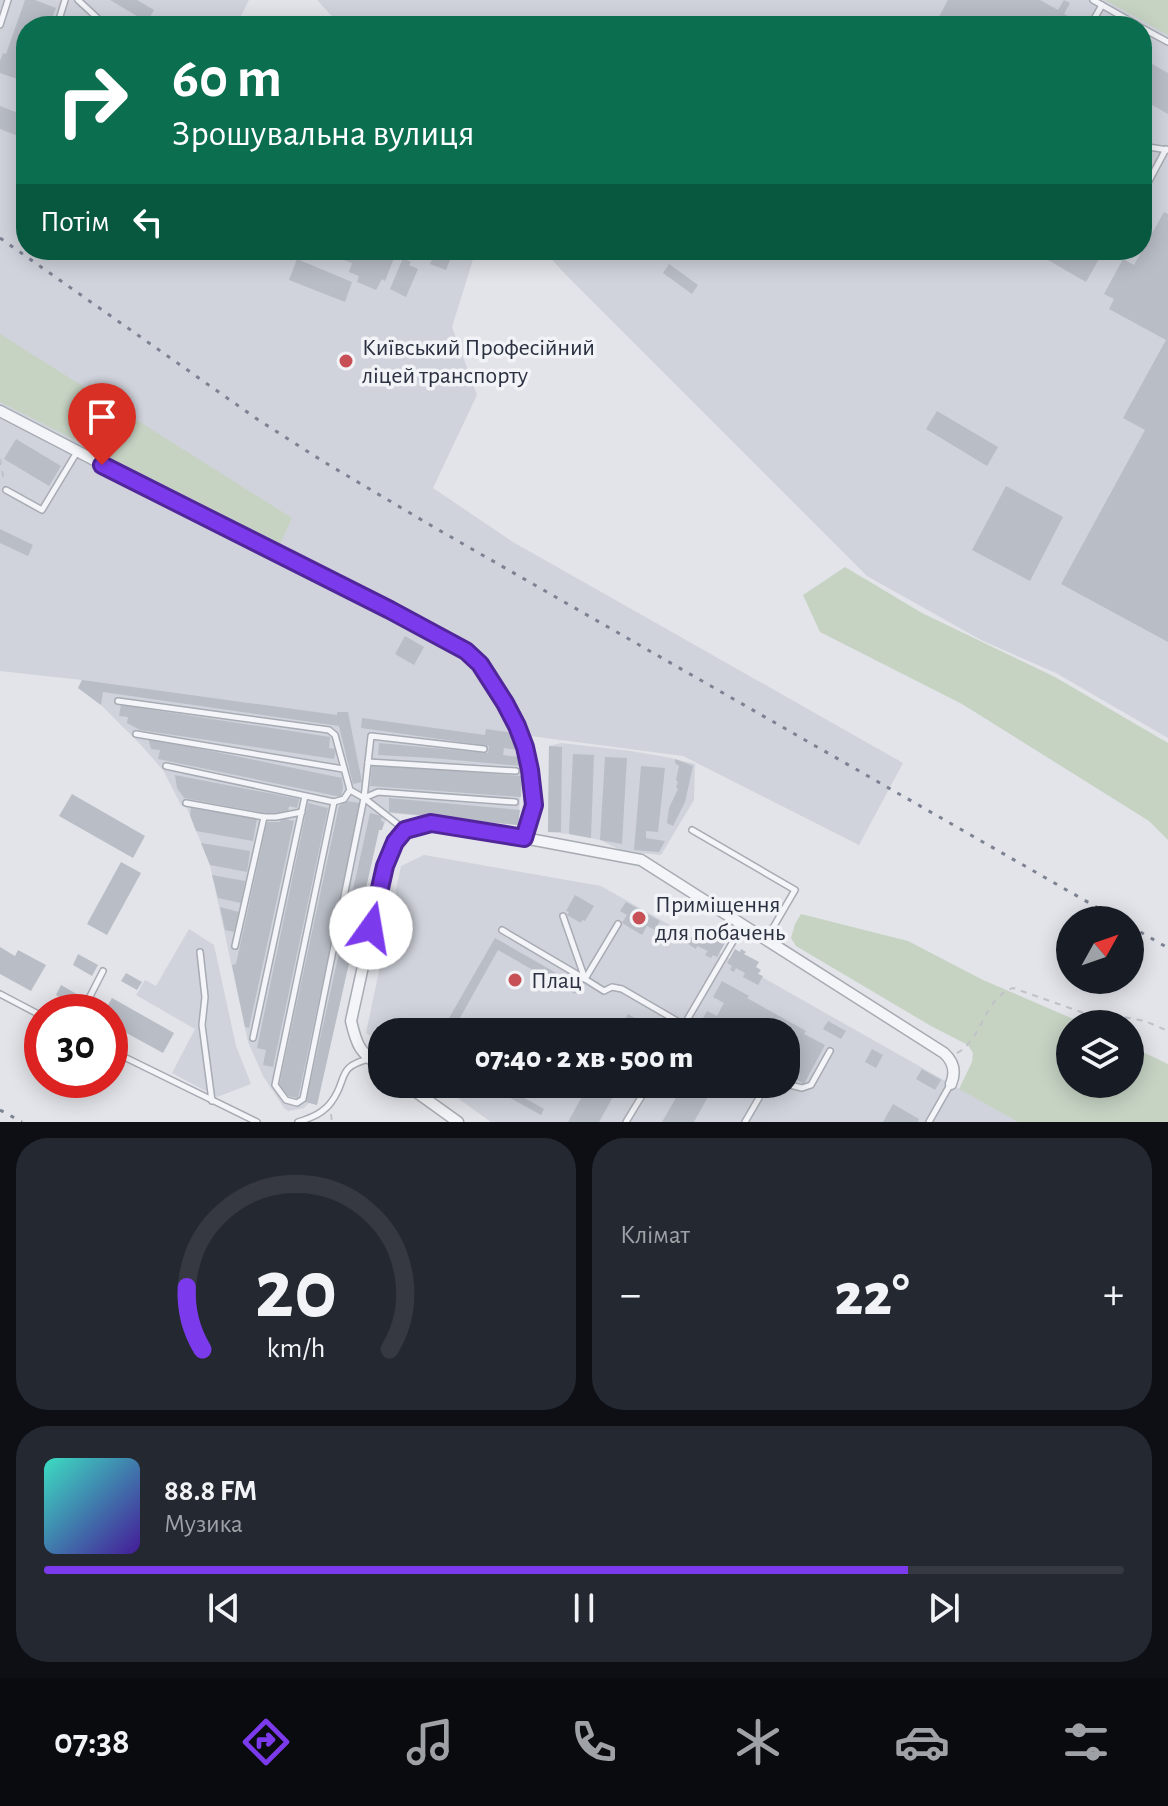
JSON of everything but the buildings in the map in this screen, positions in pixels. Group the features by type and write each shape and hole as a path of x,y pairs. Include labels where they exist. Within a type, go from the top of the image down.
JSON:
{"street":[{"path":"0,411 466,651 480,664 505,703 525,747 534,805 524,838"},
{"path":"368,1058 356,1043 351,1021 385,866 395,842 405,830 431,823 641,860 944,1053 954,1068 951,1084"},
{"path":"425,1098 458,1122"}],"lane":[{"path":"0,25 8,0"},
{"path":"78,0 95,16"},
{"path":"1093,0 1122,16"},
{"path":"1096,16 1102,5"},
{"path":"1152,176 1167,149"},
{"path":"6,490 42,510 77,452"},
{"path":"118,701 329,730 335,735 350,790 405,830"},
{"path":"136,734 343,769"},
{"path":"334,802 275,1085 286,1100 297,1103 303,1099 364,798 371,736 484,749"},
{"path":"368,762 516,771"},
{"path":"166,766 334,802 344,799 350,790"},
{"path":"364,798 378,792 515,802"},
{"path":"253,1038 305,796"},
{"path":"186,803 264,817 302,812"},
{"path":"235,946 264,817"},
{"path":"692,830 795,890 767,939"},
{"path":"563,916 585,979"},
{"path":"585,979 618,924"},
{"path":"688,1018 743,924"},
{"path":"502,930 604,991 612,987 622,989 672,1018"},
{"path":"200,952 205,997 202,1025 212,1101"},
{"path":"91,994 103,971"},
{"path":"0,994 24,1007"},
{"path":"800,1088 811,1085 830,1051"},
{"path":"128,1059 257,1122"},
{"path":"298,1122 313,1117 331,1104 342,1076 353,1063 368,1059"},
{"path":"929,1122 951,1084"},
{"path":"626,1122 641,1098"},
{"path":"745,1122 759,1098"}],"path":[{"path":"0,459 6,490"},
{"path":"944,1053 956,1053 968,1046 994,1003 1013,988 1084,1013 1145,1021 1168,1031"}],"shaded area":[{"path":"0,0 249,0 241,16 16,16 16,260 473,260 452,327 477,395 433,488 513,542 903,763 859,845 683,756 515,734 522,776 518,825 389,813 382,830 379,830 317,1105 309,1103 304,1108 288,1111 263,1076 248,1042 210,865 187,808 181,805 163,770 101,705 78,688 82,680 0,671"},
{"path":"317,0 1168,0 1168,738 1056,673 981,640 867,576 552,260 1152,260 1152,16 332,16"},
{"path":"561,743 631,751 695,764 694,800 661,855 622,851 600,840 548,832 549,746"},
{"path":"424,855 601,886 1018,1122 491,1122 458,1098 800,1098 800,1018 369,1018 401,866"},
{"path":"189,929 214,945 236,1046 251,1084 217,1097 172,1073 195,1029 136,995 145,980 156,986"}],"green space":[{"path":"1105,0 1168,0 1168,35 1152,26 1152,16 1134,16"},
{"path":"0,334 292,518 280,544 0,402"},
{"path":"845,567 922,613 1055,677 1168,743 1168,840 1149,821 962,704 820,632 803,595"},
{"path":"801,914 908,941 983,980 1056,1011 1056,1098 1144,1098 1144,1053 1168,1064 1168,1122 1018,1122 959,1089 972,1062 973,1053 968,1045 796,946 791,938"}],"railway":[{"path":"0,238 16,249"},
{"path":"31,260 257,419 324,462 1095,906"},
{"path":"1144,934 1168,948"},
{"path":"0,1110 22,1122"}],"place":[{"name":"Київський Професійний ліцей транспорту","path":"346,361"},
{"name":"Приміщення для побачень","path":"639,918"},
{"name":"Плац","path":"515,980"}],"route":[{"path":"102,465 466,651 480,664 505,703 525,747 530,770 534,805 524,838 431,823 405,830 395,842 385,866 371,928"}]}
